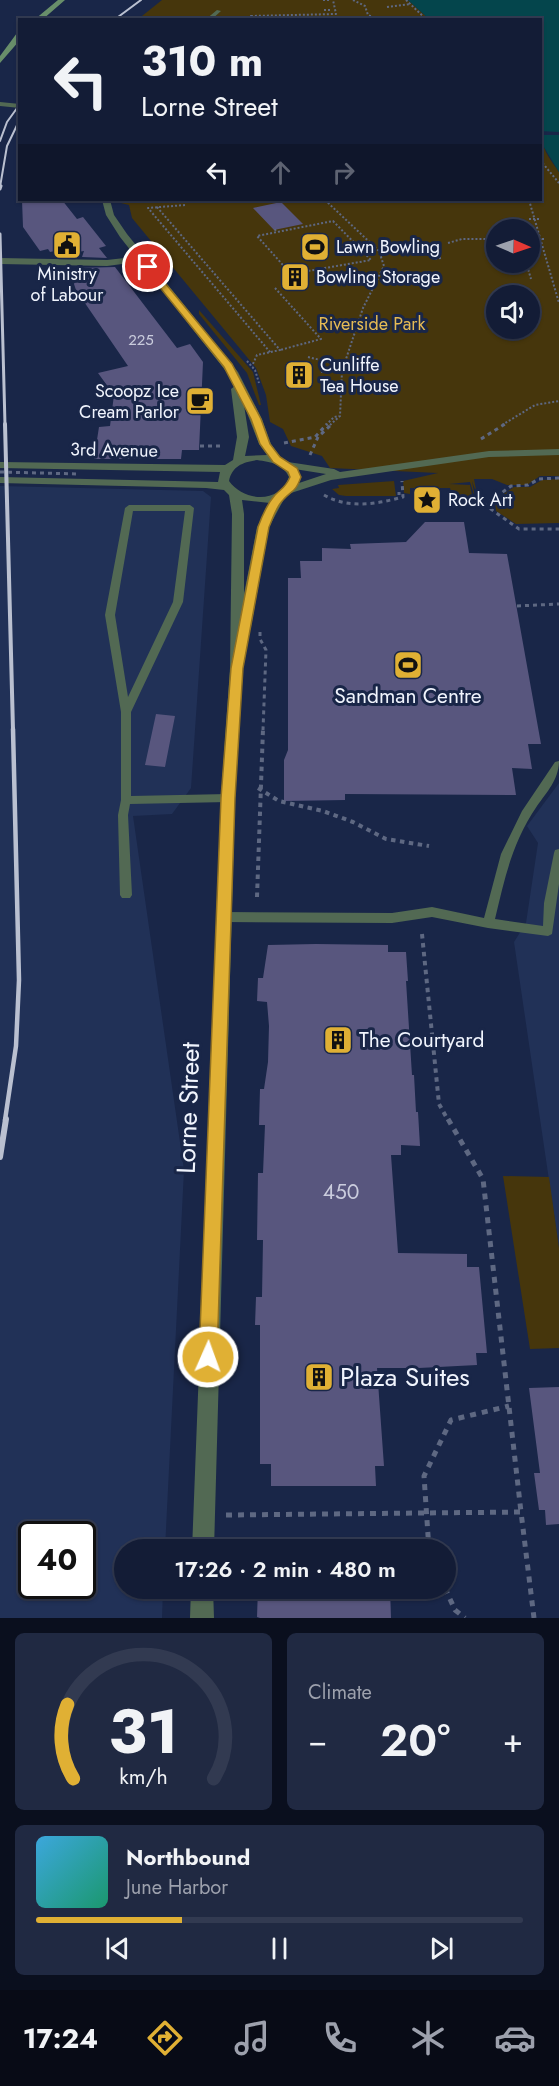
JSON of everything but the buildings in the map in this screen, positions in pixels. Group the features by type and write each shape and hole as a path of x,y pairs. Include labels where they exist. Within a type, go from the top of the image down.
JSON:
{"main road":[{"path":"40,18 62,0"},
{"path":"0,61 18,38"}],"street":[{"path":"0,104 18,106"},
{"path":"0,108 18,106"},
{"path":"106,201 112,219 234,374 256,419 265,444 276,459"},
{"path":"0,261 108,263 142,259"},
{"path":"234,374 243,437 238,461"},
{"path":"352,473 315,470 288,465 276,459 257,457 238,461 227,469 223,481 230,491 261,500 329,477 352,473 489,454 559,452"},
{"name":"3rd Avenue","path":"0,465 227,469"},
{"path":"285,492 295,477 288,465"},
{"name":"3rd Avenue","path":"0,480 206,484 230,491"},
{"name":"Lorne Street","path":"203,1539 228,798 237,668 238,514 230,491"},
{"name":"Lorne Street","path":"237,668 263,527 285,492"},
{"path":"202,1599 202,1618"}],"lane":[{"path":"210,18 219,11"},
{"path":"126,712 178,602 190,508 129,508 110,615 126,712 126,800 123,815 126,895"},
{"path":"488,923 506,854 526,814 559,765"},
{"path":"126,800 228,798"},
{"path":"224,917 392,918 432,912 488,923 548,931 550,903 559,854"}],"path":[{"path":"252,18 251,16 336,14 332,0 323,0"},
{"path":"353,0 365,6 368,15 375,18"},
{"path":"406,0 425,18"},
{"path":"387,7 410,4"},
{"path":"324,10 332,10"},
{"path":"542,162 559,183"},
{"path":"315,470 310,452 318,437 340,416 342,371 363,308 384,266 382,255 375,247 326,201"},
{"path":"529,201 537,219"},
{"path":"185,205 148,208 270,352"},
{"path":"157,207 280,350"},
{"path":"333,221 371,260 291,274 257,236 275,231 333,221"},
{"path":"540,234 559,303"},
{"path":"448,243 462,239 486,239"},
{"path":"435,259 441,258"},
{"path":"529,273 531,279"},
{"path":"252,366 257,355 321,339 275,288"},
{"path":"308,357 341,366 321,372"},
{"path":"200,446 227,446"},
{"path":"0,472 80,474"},
{"path":"450,506 485,505 511,486 528,486 539,479 559,478"},
{"path":"485,505 519,529 559,529"},
{"path":"517,606 559,604"},
{"path":"257,897 266,650 260,639 261,627"},
{"path":"260,789 279,801 324,811 353,822 386,839 429,846"},
{"path":"422,934 439,1104 483,1179 534,1618"},
{"path":"428,1539 424,1476 452,1420 509,1406"},
{"path":"204,1515 521,1512"},
{"path":"450,1599 455,1610 465,1618"}],"shaded area":[{"path":"408,0 559,0 559,132 542,131 542,18 428,18"},
{"path":"543,135 559,135 559,172 542,144"},
{"path":"0,486 203,491 211,497 191,788 172,814 133,816 184,1170 166,1539 114,1539 114,1599 163,1599 162,1618 0,1618"},
{"path":"559,783 559,1248 514,942 526,923 538,843 527,826"}],"green space":[{"path":"162,0 408,0 428,18 140,18"},
{"name":"Riverside Park","path":"543,135 545,150 559,172 559,476 540,476 527,485 507,485 492,479 474,479 477,495 472,481 475,498 470,482 449,484 470,485 473,500 454,500 450,488 410,488 410,494 404,493 403,481 438,473 330,468 322,456 291,446 283,429 270,422 266,395 256,368 132,218 129,205 119,201 542,201"},
{"path":"199,310 253,372 261,405 259,405 247,373 199,314"},
{"path":"559,479 559,523 516,524 496,511 495,500 514,487 530,487 542,480"},
{"path":"394,481 396,496 346,496 339,495 332,489 339,488 338,485"},
{"path":"503,1176 549,1177 559,1248 559,1348 530,1349"}],"railway":[{"path":"117,18 141,0"},
{"path":"0,141 7,122 18,107"},
{"path":"0,187 7,146 18,123"},
{"path":"0,234 5,425"},
{"path":"5,424 13,730"},
{"path":"5,1120 16,1046 19,980 13,729"},
{"path":"0,1157 6,1119"}],"place":[{"name":"Ministry of Labour","path":"67,245"},
{"name":"Lawn Bowling","path":"315,247"},
{"name":"Bowling Storage","path":"295,277"},
{"name":"Cunliffe Tea House","path":"299,375"},
{"name":"Scoopz Ice Cream Parlor","path":"200,401"},
{"name":"Rock Art","path":"427,500"},
{"name":"Sandman Centre","path":"408,665"},
{"name":"The Courtyard","path":"338,1040"},
{"name":"Plaza Suites","path":"319,1377"}],"route":[{"path":"148,267 229,366 256,419 265,444 276,459 288,465 295,477 295,483 291,489 280,496 273,505 263,527 237,668 228,798 208,1357"}]}
